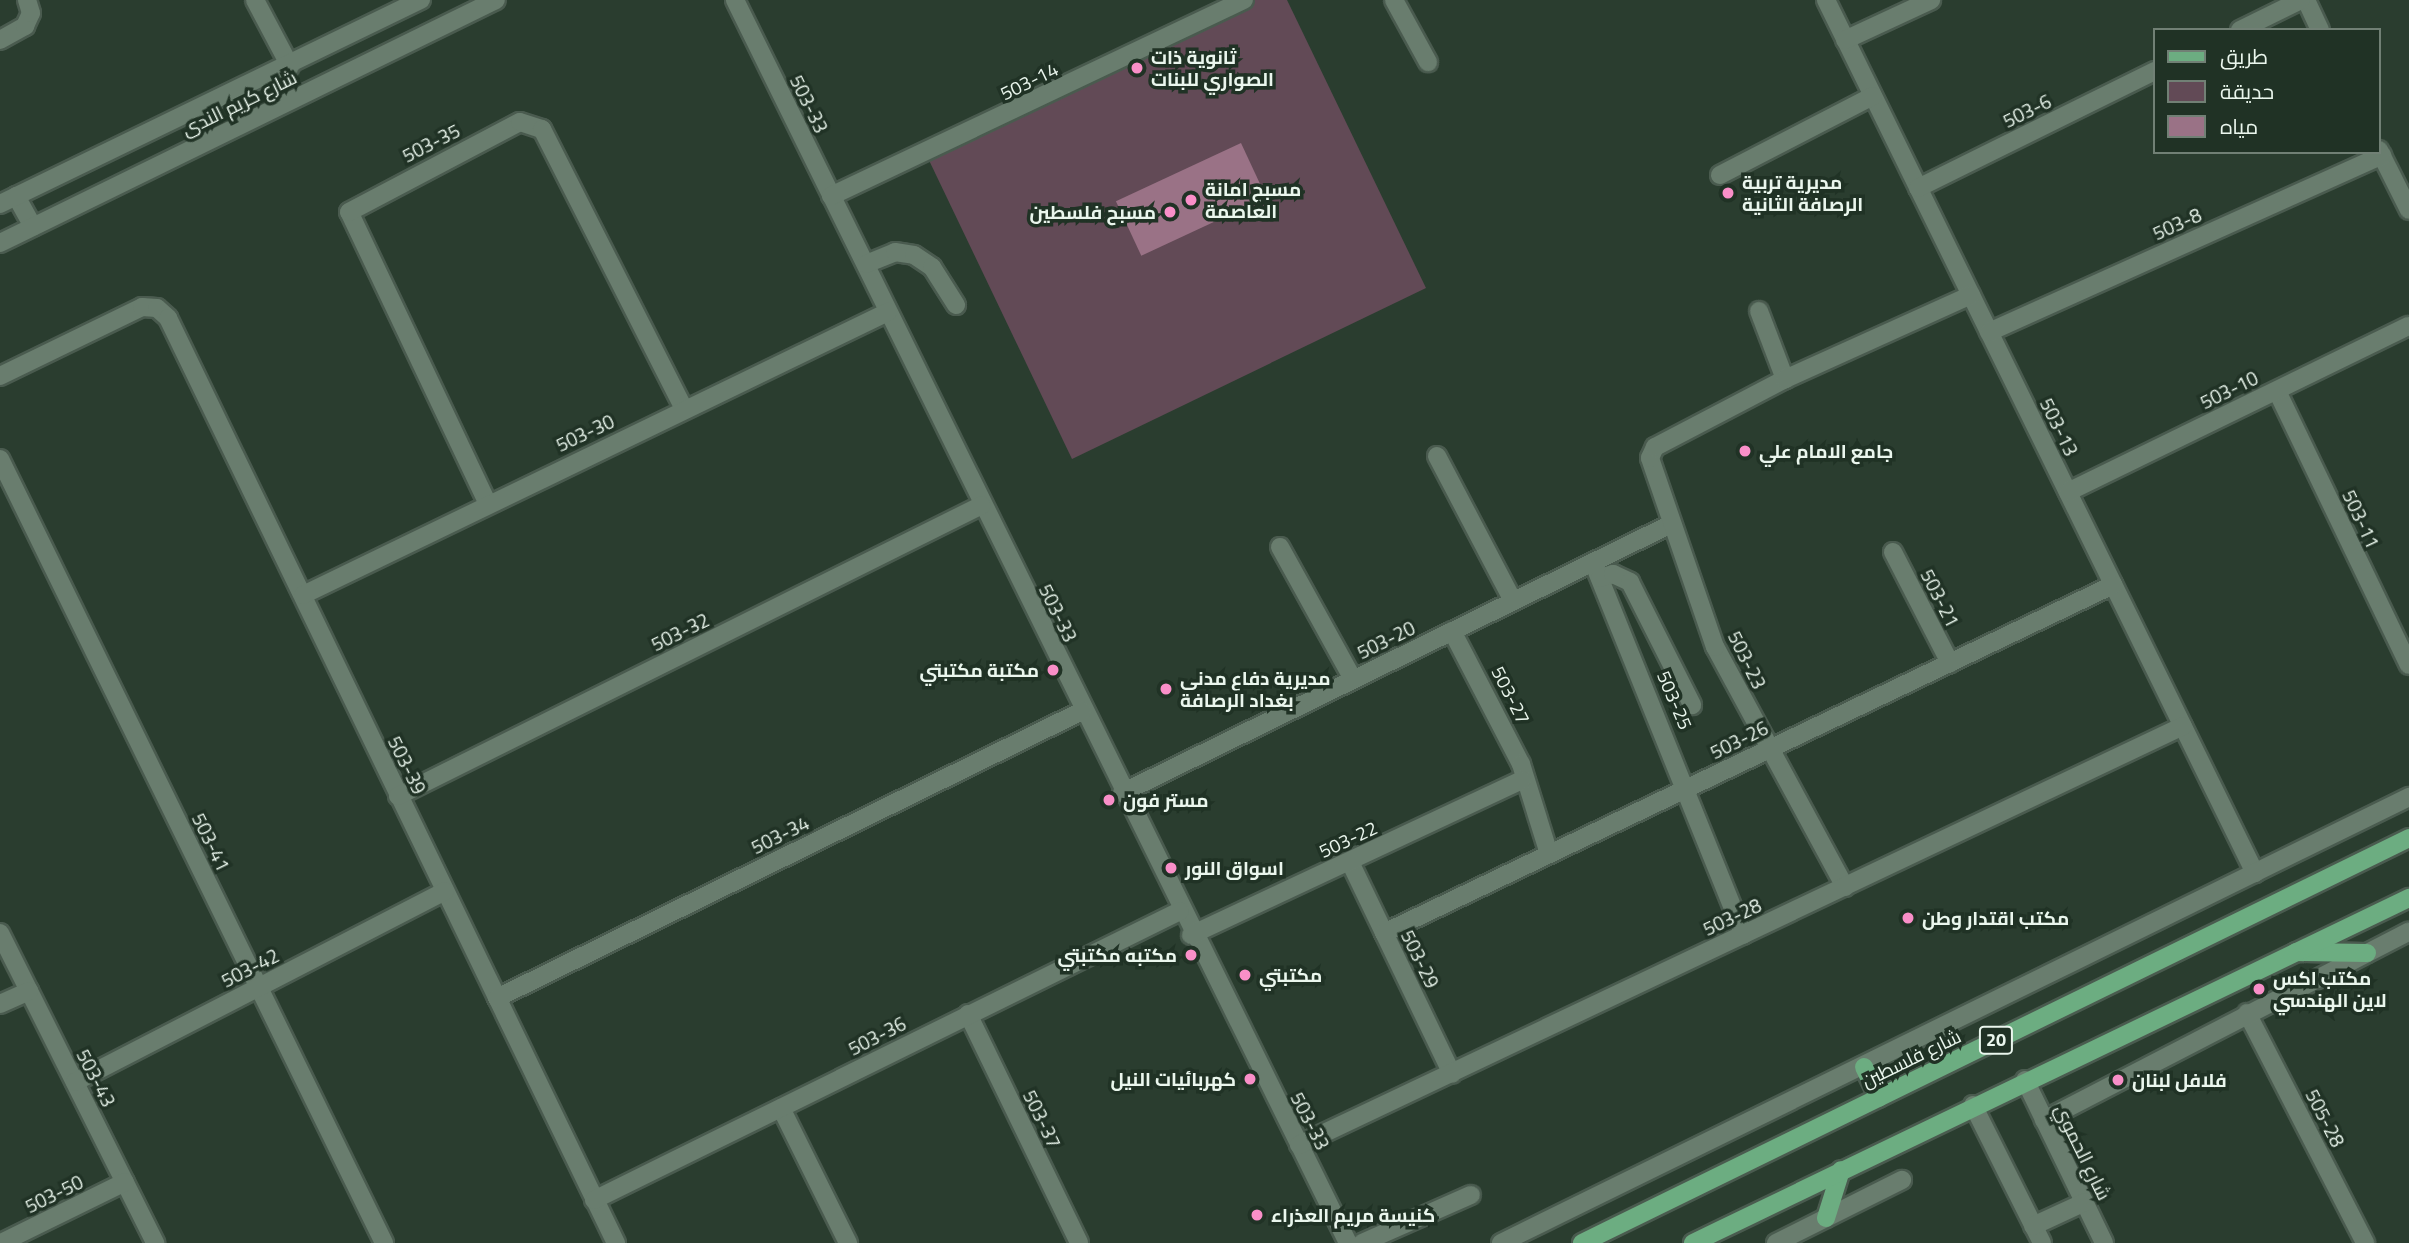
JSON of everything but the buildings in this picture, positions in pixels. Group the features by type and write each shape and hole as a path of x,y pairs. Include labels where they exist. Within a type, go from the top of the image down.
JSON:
{"main road":[{"name":"شارع فلسطين","path":"1582,1243 2409,838"},
{"name":"20","path":"1693,1243 1973,1105 2409,898"},
{"path":"2296,952 2367,953"},
{"path":"1864,1067 1879,1097"},
{"path":"1826,1218 1841,1170"}],"street":[{"path":"0,40 25,26 31,13 27,0"},
{"path":"255,0 290,66"},
{"name":"شارع كريم الندى","path":"8,200 290,66 421,0"},
{"name":"شارع كريم الندى","path":"0,243 496,0"},
{"name":"503-33","path":"736,0 1191,935 1348,1243"},
{"name":"503-14","path":"831,196 1244,0"},
{"path":"1394,0 1428,62"},
{"name":"503-13","path":"1826,0 2255,873"},
{"path":"1845,40 1931,0"},
{"path":"2244,28 2303,0 2319,28"},
{"name":"503-6","path":"1918,188 2154,71"},
{"path":"1720,175 1873,96"},
{"name":"503-35","path":"487,502 349,212 520,122 542,129 684,410"},
{"path":"2381,152 2409,210"},
{"name":"503-8","path":"1989,332 2377,154"},
{"path":"8,200 33,227"},
{"path":"866,264 895,252 914,255 932,267 956,305"},
{"path":"1759,311 1785,379 1971,295"},
{"name":"503-39","path":"0,376 142,307 157,308 168,318 616,1243"},
{"name":"503-30","path":"303,595 487,502 888,312"},
{"name":"503-10","path":"2068,492 2409,326"},
{"name":"503-23","path":"1785,379 1655,447 1652,479 1716,647 1845,887"},
{"name":"503-11","path":"2277,391 2409,665"},
{"path":"1437,456 1513,601"},
{"name":"503-41","path":"0,459 384,1243"},
{"name":"503-32","path":"398,796 982,505"},
{"name":"503-20","path":"1122,793 1513,601 1596,570 1669,525"},
{"path":"1280,547 1353,679"},
{"name":"503-21","path":"1893,552 1950,663"},
{"path":"1596,570 1630,582 1692,705"},
{"name":"503-25","path":"1596,570 1678,759 1682,790 1744,935"},
{"name":"503-26","path":"1384,933 2113,586"},
{"name":"503-27","path":"1452,631 1486,688 1521,764 1522,780 1549,854"},
{"name":"503-34","path":"497,998 1082,710"},
{"name":"503-28","path":"1299,1145 2183,726"},
{"name":"503-22","path":"1191,935 1522,780"},
{"path":"1501,1243 2409,797"},
{"name":"503-29","path":"1350,862 1452,1074"},
{"name":"503-42","path":"75,1082 445,891"},
{"name":"503-36","path":"594,1200 1180,911"},
{"path":"2044,1119 2409,932"},
{"name":"503-43","path":"0,933 155,1243"},
{"path":"0,1004 29,991"},
{"name":"505-28","path":"2247,1013 2365,1243"},
{"name":"503-37","path":"968,1014 1079,1243"},
{"name":"شارع الحموي","path":"2025,1080 2105,1243"},
{"path":"1973,1105 2042,1243"},
{"path":"781,1108 848,1243"},
{"path":"1776,1243 1902,1180"},
{"name":"503-50","path":"1,1243 125,1182"},
{"path":"1363,1243 1471,1195"},
{"path":"2033,1226 2085,1202"}],"green space":[{"path":"1244,0 1287,0 1426,288 1072,459 926,154"}],"water":[{"name":"مسبح امانة العاصمة","path":"1241,143 1266,197 1141,256 1116,201"}],"place":[{"name":"ثانوية ذات الصواري للبنات","path":"1137,68"},
{"name":"مديرية تربية الرصافة الثانية","path":"1728,193"},
{"name":"مسبح امانة العاصمة","path":"1191,200"},
{"name":"مسبح فلسطين","path":"1170,212"},
{"name":"جامع الامام علي","path":"1745,451"},
{"name":"مكتبة مكتبتي","path":"1053,670"},
{"name":"مديرية دفاع مدني بغداد الرصافة","path":"1166,689"},
{"name":"مستر فون","path":"1109,800"},
{"name":"اسواق النور","path":"1171,868"},
{"name":"مكتب اقتدار وطن","path":"1908,918"},
{"name":"مكتبه مكتبتي","path":"1191,955"},
{"name":"مكتبتي","path":"1245,975"},
{"name":"مكتب اكس لاين الهندسي","path":"2259,989"},
{"name":"كهربائيات النيل","path":"1250,1079"},
{"name":"فلافل لبنان","path":"2118,1080"},
{"name":"كنيسة مريم العذراء","path":"1257,1215"}]}
